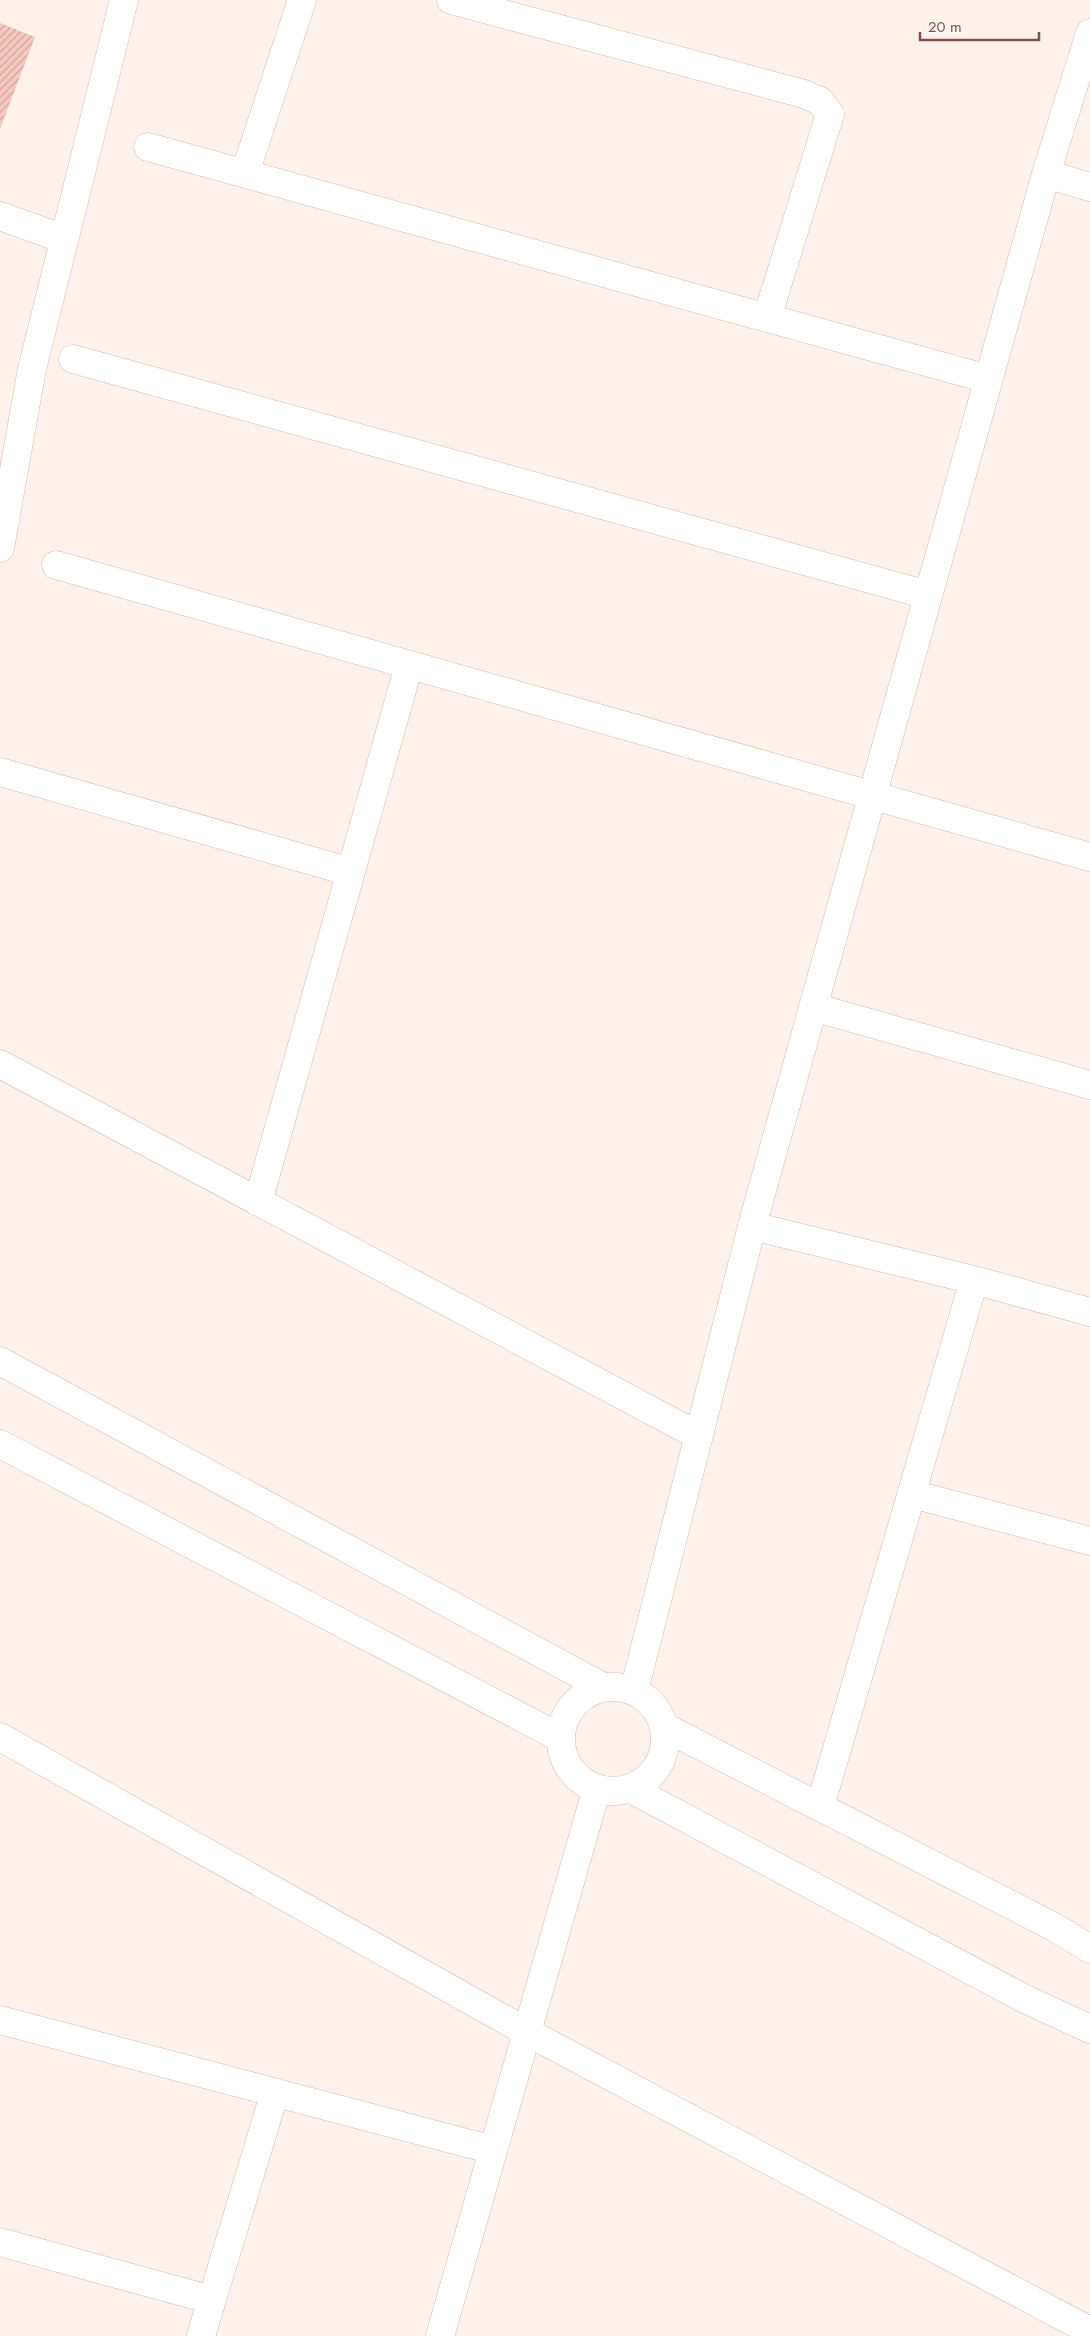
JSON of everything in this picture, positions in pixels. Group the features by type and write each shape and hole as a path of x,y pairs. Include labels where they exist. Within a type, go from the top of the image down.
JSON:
{"street":[{"path":"245,174 302,0"},
{"path":"451,0 804,94 820,101 830,114 767,318"},
{"path":"0,548 8,462 64,239 120,1"},
{"path":"634,1692 752,1226 1046,174 1090,34"},
{"path":"148,147 988,379"},
{"path":"1046,174 1090,187"},
{"path":"0,216 64,239"},
{"path":"73,359 928,595"},
{"path":"56,565 1090,856"},
{"path":"258,1202 409,665"},
{"path":"0,772 351,872"},
{"path":"813,1007 1090,1085"},
{"path":"0,1064 699,1436"},
{"path":"752,1226 974,1280 1090,1312"},
{"path":"820,1807 974,1280"},
{"path":"0,1361 603,1687"},
{"path":"0,1444 561,1738"},
{"path":"912,1494 1090,1541"},
{"path":"603,1687 619,1687 634,1692 647,1700 658,1712 664,1727 665,1742 661,1757 654,1771 643,1782 629,1788 613,1791 596,1788 582,1781 570,1769 563,1754 561,1738 565,1720 574,1705 587,1693 603,1687"},
{"path":"664,1727 1054,1928 1090,1949"},
{"path":"0,1737 527,2032 1090,2331"},
{"path":"440,2336 596,1788"},
{"path":"629,1788 1025,1998 1090,2029"},
{"path":"0,2020 493,2150"},
{"path":"201,2336 274,2092"},
{"path":"0,2242 212,2300"}],"building":[{"path":"0,23 35,37 0,129"}]}
